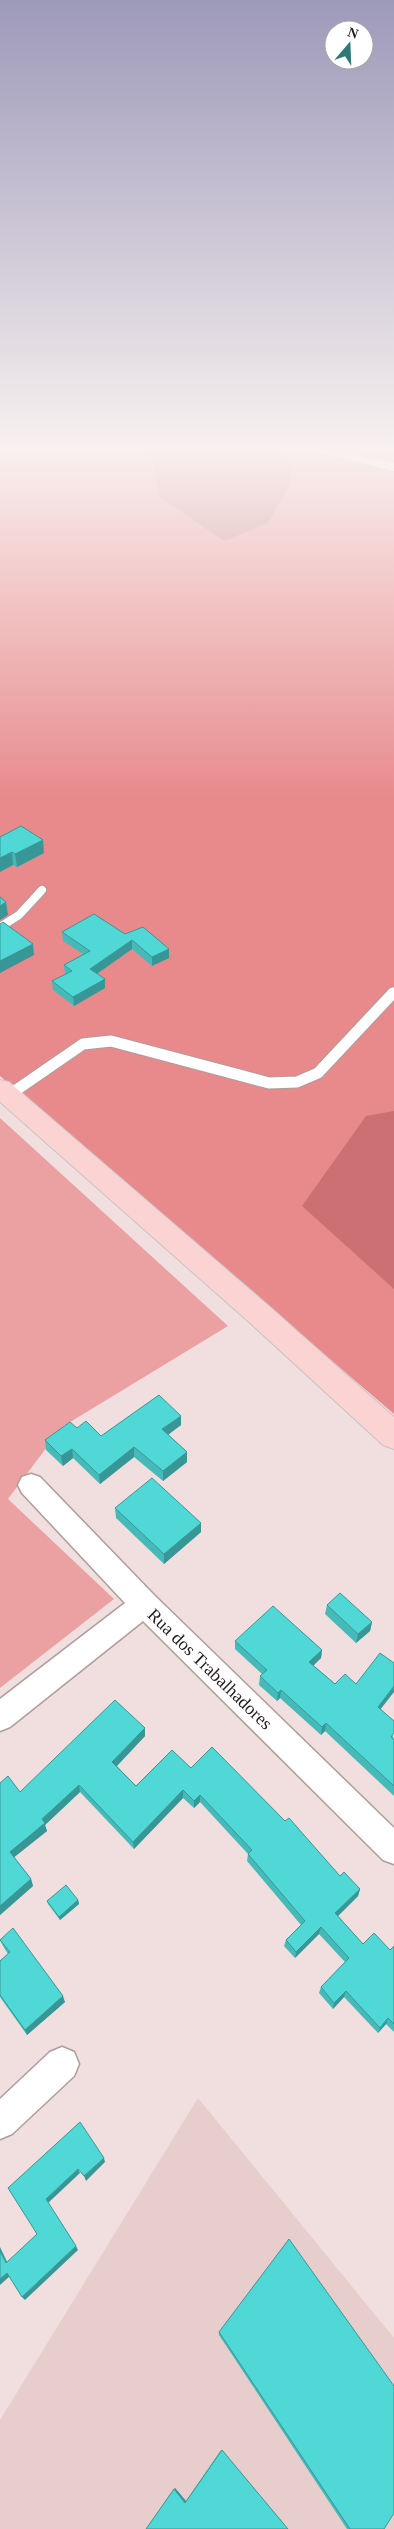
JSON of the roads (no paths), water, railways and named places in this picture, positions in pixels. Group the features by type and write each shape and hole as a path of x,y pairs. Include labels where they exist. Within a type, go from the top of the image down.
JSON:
{"highway":[{"path":"4,1092 259,1314 394,1436"}],"street":[{"name":"Rua dos Trabalhadores","path":"30,1485 144,1604 394,1850"},
{"path":"0,1717 144,1604"},
{"path":"0,2122 62,2064"}],"lane":[{"path":"0,927 19,916 42,890"},
{"path":"4,1092 83,1044 111,1041 270,1083 297,1082 318,1073 394,992"}]}
